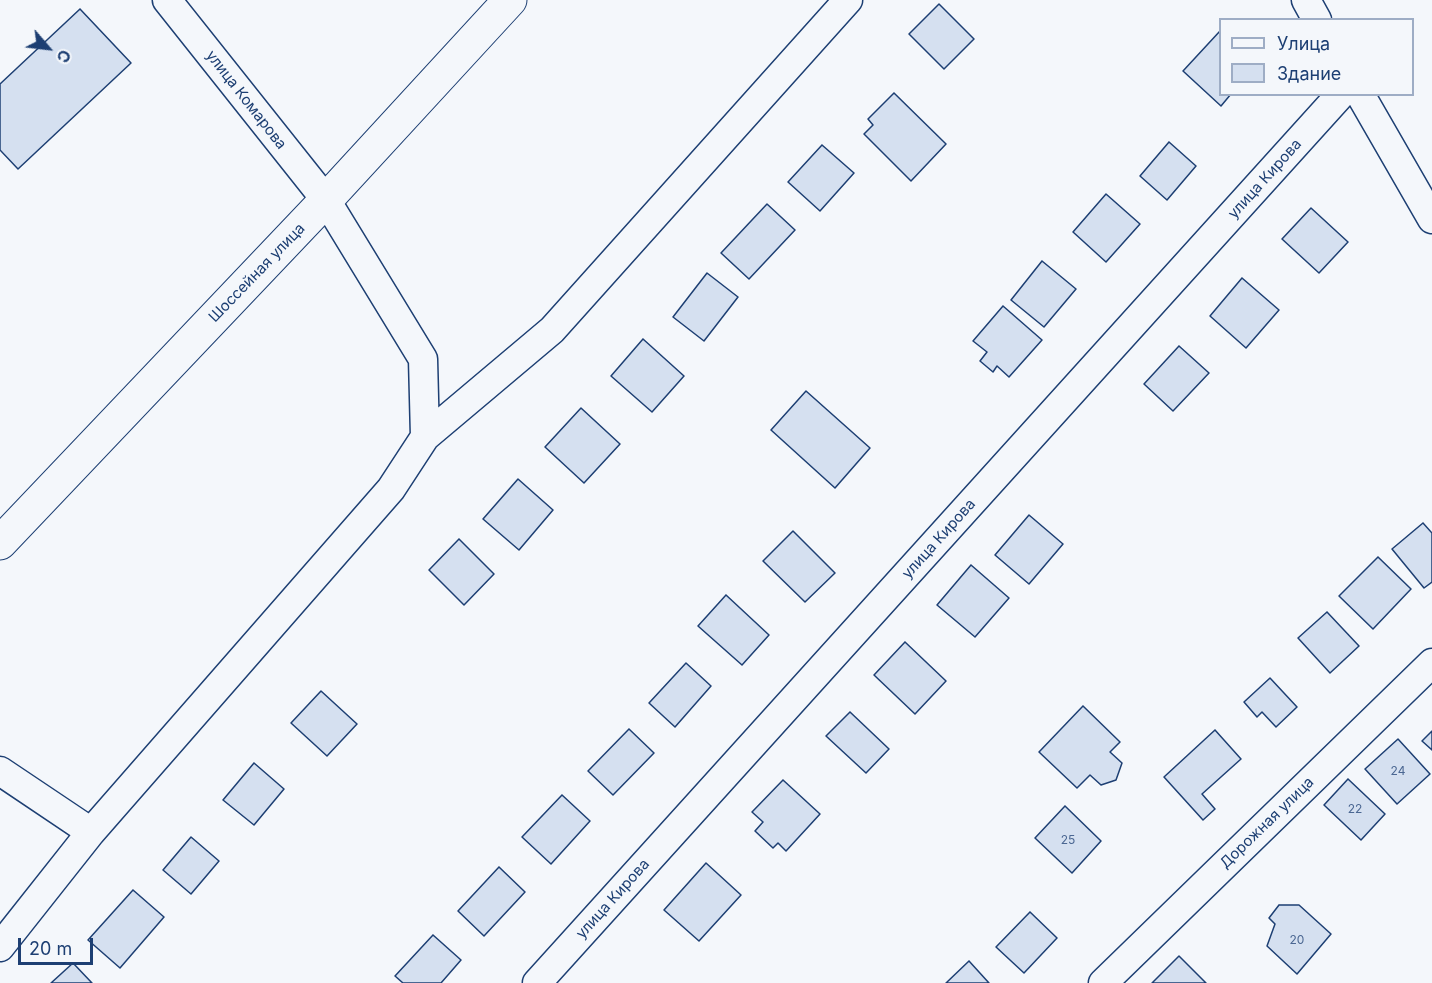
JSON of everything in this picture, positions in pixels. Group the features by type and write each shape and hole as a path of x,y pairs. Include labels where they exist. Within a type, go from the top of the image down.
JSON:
{"highway":[{"name":"Шоссейная улица","path":"0,543 326,200 510,0"}],"street":[{"name":"улица Комарова","path":"167,0 326,200 423,359 425,437"},
{"path":"0,947 91,832 391,489 425,437 552,330 848,0"},
{"path":"1306,0 1316,18"},
{"name":"улица Кирова","path":"537,983 1339,96"},
{"path":"1361,96 1432,219"},
{"name":"Дорожная улица","path":"1103,983 1432,663"},
{"path":"0,771 91,832"}],"building":[{"path":"939,4 974,39 944,69 909,34"},
{"path":"80,9 131,63 18,169 0,150 0,84"},
{"path":"1219,32 1219,96 1229,96 1221,106 1183,71"},
{"path":"894,93 946,144 911,181 864,134 873,125 868,119"},
{"path":"1169,142 1196,166 1167,200 1140,176"},
{"path":"822,145 854,173 820,211 788,182"},
{"path":"1106,194 1140,224 1106,262 1073,232"},
{"path":"767,204 795,230 749,279 721,253"},
{"path":"1311,208 1348,242 1319,273 1282,239"},
{"path":"1042,261 1076,289 1044,327 1011,300"},
{"path":"707,273 738,297 704,341 673,317"},
{"path":"1242,278 1279,310 1246,348 1210,316"},
{"path":"1003,306 1042,340 1009,377 997,366 993,372 980,361 987,352 973,341"},
{"path":"643,339 684,376 652,412 611,376"},
{"path":"1179,346 1209,373 1173,411 1144,384"},
{"path":"806,391 870,448 835,488 771,430"},
{"path":"581,408 620,444 584,483 545,447"},
{"path":"518,479 553,510 519,550 483,519"},
{"path":"1029,515 1063,544 1029,584 995,555"},
{"path":"1423,523 1432,533 1432,582 1424,588 1392,549"},
{"path":"793,531 835,573 805,602 763,561"},
{"path":"459,539 494,574 464,605 429,570"},
{"path":"1378,557 1411,589 1373,629 1339,596"},
{"path":"971,565 1009,598 975,637 937,605"},
{"path":"726,595 769,635 742,665 698,626"},
{"path":"1327,612 1359,646 1330,673 1298,638"},
{"path":"905,642 946,681 915,714 874,675"},
{"path":"686,663 711,686 675,727 649,703"},
{"path":"1270,678 1297,707 1276,727 1262,712 1257,717 1244,702"},
{"path":"321,691 357,724 327,756 291,723"},
{"path":"1083,706 1120,742 1110,752 1122,763 1116,780 1101,785 1090,775 1077,788 1039,752"},
{"path":"850,712 889,749 866,773 826,736"},
{"path":"629,729 654,753 613,795 588,771"},
{"path":"1215,730 1241,759 1202,794 1215,809 1203,820 1164,777"},
{"path":"1432,731 1432,750 1422,741"},
{"path":"1398,739 1430,774 1397,804 1365,769"},
{"path":"254,763 284,789 254,825 223,800"},
{"path":"1348,779 1385,814 1361,840 1324,805"},
{"path":"783,780 820,814 786,851 778,843 773,848 755,831 763,822 752,812"},
{"path":"562,795 590,821 551,864 522,837"},
{"path":"1065,806 1101,841 1072,873 1035,838"},
{"path":"191,837 219,861 191,894 163,870"},
{"path":"706,863 741,895 699,941 664,910"},
{"path":"499,867 525,892 484,936 458,911"},
{"path":"133,890 164,917 120,968 88,940"},
{"path":"1279,905 1299,905 1331,934 1297,974 1267,946 1275,924 1269,918"},
{"path":"1030,912 1057,938 1024,973 996,947"},
{"path":"433,935 461,960 441,983 403,983 395,976"},
{"path":"1179,956 1206,983 1152,983"},
{"path":"969,961 989,983 946,983"},
{"path":"73,963 92,983 51,983"}]}
